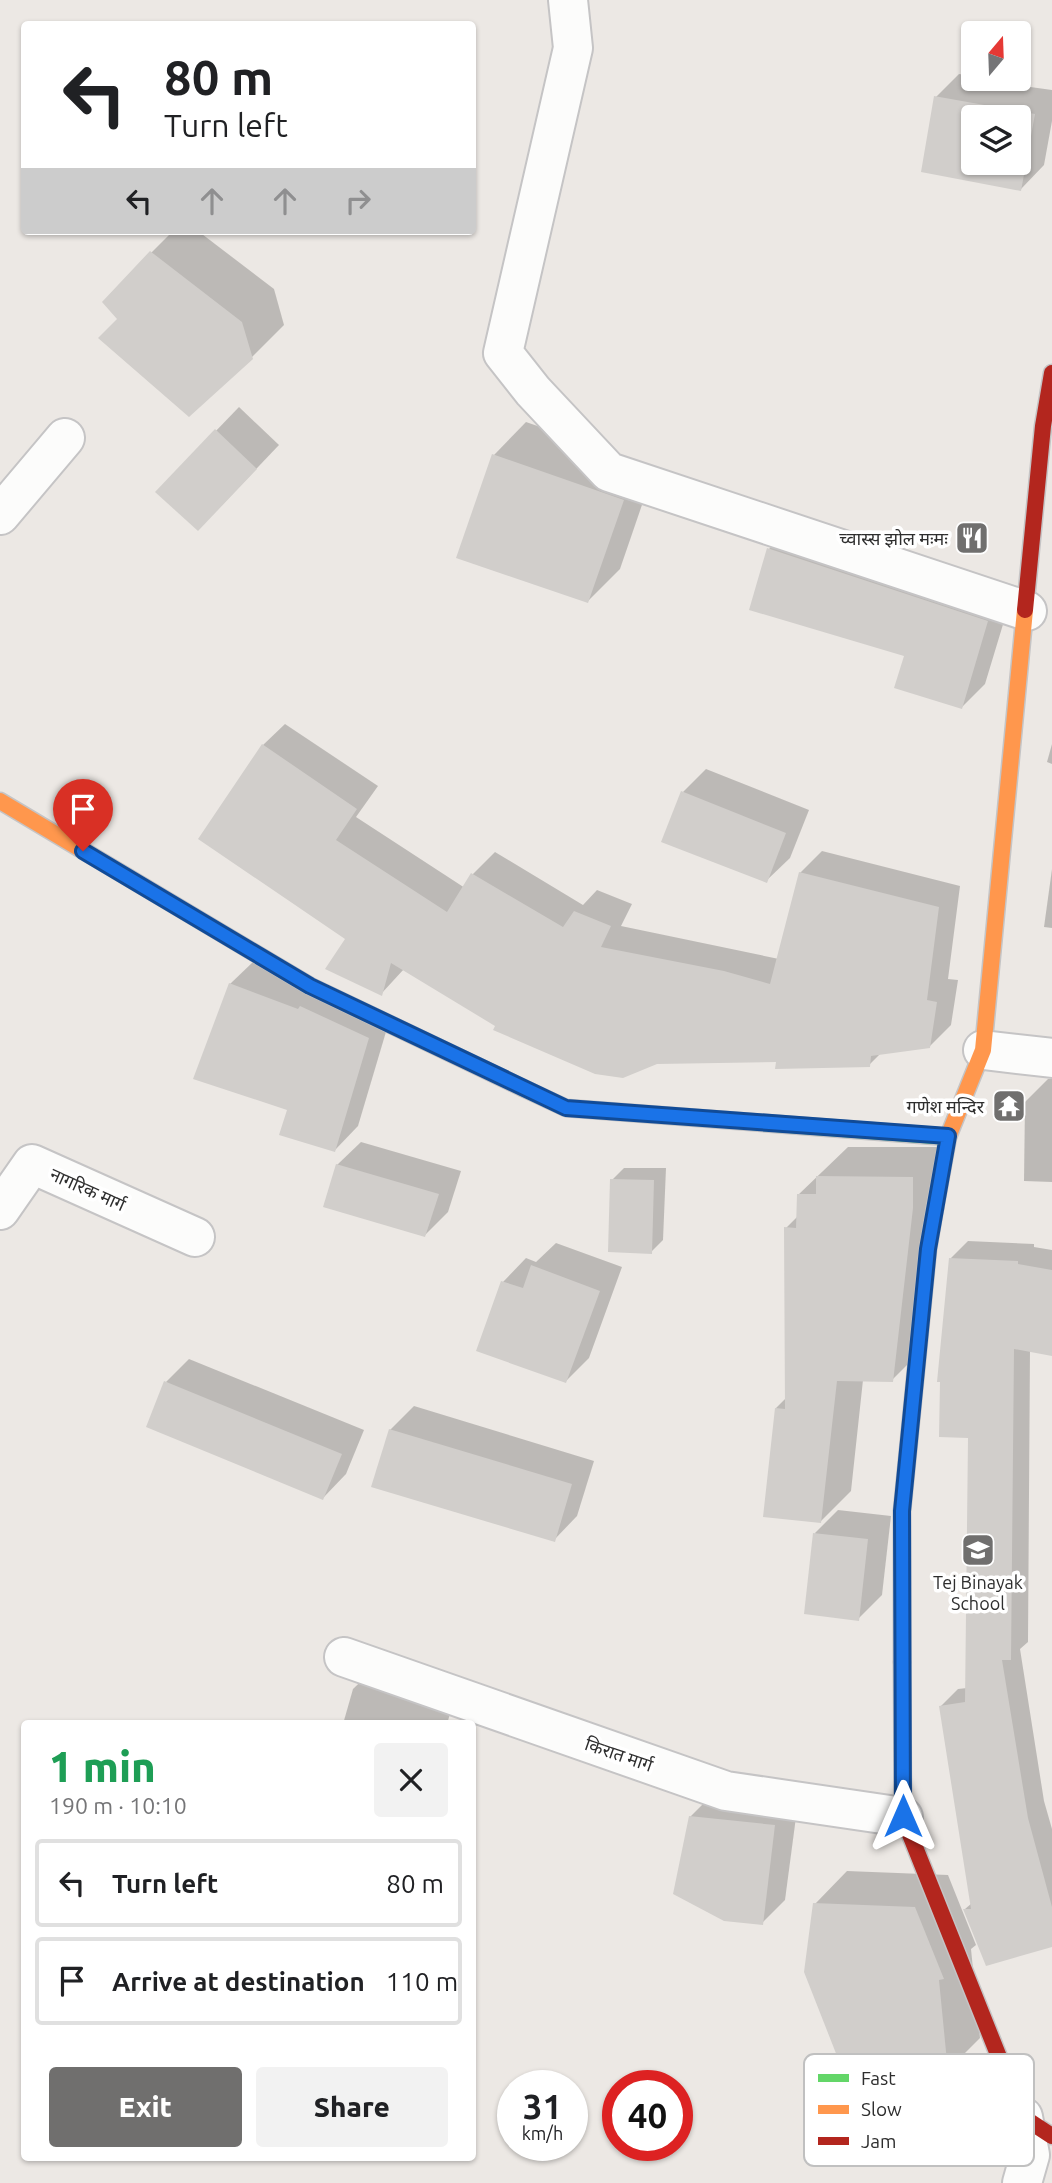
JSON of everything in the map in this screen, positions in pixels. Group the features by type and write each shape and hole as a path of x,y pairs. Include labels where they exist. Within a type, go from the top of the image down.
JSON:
{"street":[{"path":"568,0 573,48 503,353 533,391 609,472 1027,611"},
{"path":"1006,2054 903,1816 902,1511 928,1249 948,1136 983,1050 1043,426 1052,373"},
{"path":"0,515 65,438"},
{"path":"0,801 310,986 566,1108 948,1136"},
{"path":"983,1050 1052,1058"},
{"name":"नागरिक मार्ग","path":"0,1210 32,1164 195,1237"},
{"name":"किरात मार्ग","path":"344,1657 726,1791 903,1816"},
{"path":"1022,2183 1027,2166"}],"building":[{"path":"934,96 984,105 961,105 961,175 1024,175 1021,191 921,172"},
{"path":"1031,113 1035,114 1031,136"},
{"path":"150,251 242,322 253,359 189,417 98,338 117,319 102,302"},
{"path":"215,429 257,469 198,531 155,492"},
{"path":"492,454 624,500 588,603 456,558"},
{"path":"767,548 988,621 962,709 894,688 904,656 749,610"},
{"path":"262,744 357,809 336,840 447,912 471,873 563,927 574,911 611,926 601,947 724,971 770,984 799,872 939,907 927,1000 937,1002 930,1048 871,1056 870,1067 775,1069 776,1062 657,1064 623,1078 595,1074 493,1030 495,1026 391,963 382,996 325,969 345,939 198,839"},
{"path":"681,791 786,833 767,883 661,842"},
{"path":"229,983 298,1009 300,1006 369,1038 335,1152 279,1135 287,1110 193,1079"},
{"path":"336,1164 439,1194 425,1237 323,1207"},
{"path":"816,1176 913,1177 913,1208 893,1382 837,1381 821,1523 763,1517 775,1408 785,1409 784,1227 796,1228 797,1194 816,1194"},
{"path":"610,1179 654,1180 652,1254 608,1252"},
{"name":"Tej Binayak School","path":"949,1258 1018,1261 1018,1264 1052,1270 1052,1356 1014,1349 1011,1660 1002,1660 1028,1818 1052,1907 1052,1947 986,1966 963,1909 971,1909 939,1706 965,1702 968,1438 939,1437 940,1382 937,1382"},
{"path":"531,1265 600,1291 566,1383 476,1351 501,1281 523,1288"},
{"path":"164,1381 342,1454 323,1500 146,1427"},
{"path":"389,1429 572,1484 555,1542 371,1487"},
{"path":"813,1533 868,1539 859,1621 804,1614"},
{"path":"689,1816 775,1825 763,1925 724,1921 673,1894"},
{"path":"813,1903 915,1907 944,1979 939,1980 946,2054 836,2054 804,1972"}],"traffic: fast":[{"path":"523,1088 566,1108 948,1137"},
{"path":"902,1662 902,1511 928,1249 935,1208"}],"traffic: slow":[{"path":"935,1208 948,1137 983,1050 1025,610"},
{"path":"0,801 310,986 523,1088"}],"traffic: jam":[{"path":"1025,610 1043,426 1052,373"},
{"path":"902,1662 903,1817 998,2054"},
{"path":"1034,2124 1052,2136"}],"place":[{"name":"च्वास्स झोल मःमः","path":"972,538"},
{"name":"गणेश मन्दिर","path":"1009,1106"},
{"name":"Tej Binayak School","path":"978,1550"}],"route":[{"path":"83,851 310,986 566,1108 948,1136 928,1249 902,1511 903,1816"}]}
